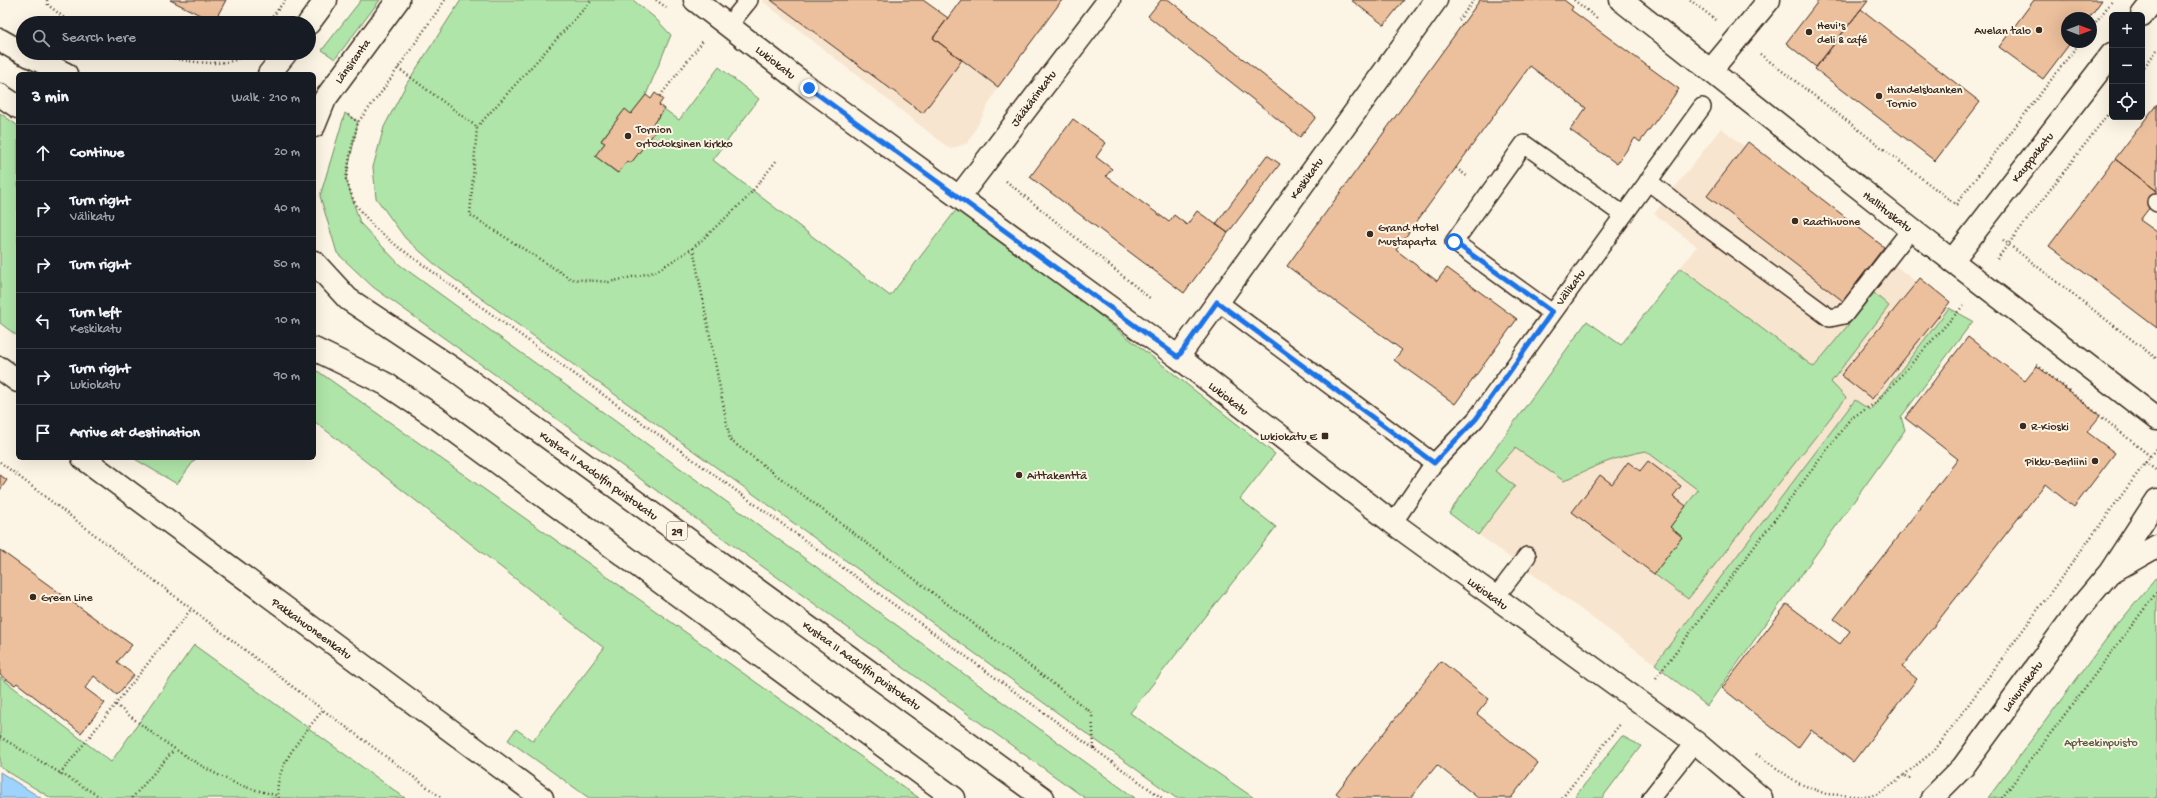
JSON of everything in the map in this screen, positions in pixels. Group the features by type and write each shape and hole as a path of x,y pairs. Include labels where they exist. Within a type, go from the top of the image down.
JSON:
{"main road":[{"path":"314,16 326,0"},
{"name":"Länsiranta","path":"316,121 325,99 398,0"},
{"name":"Lukiokatu","path":"695,0 809,88 1178,357 1393,522 1495,598 1694,742 1761,798"},
{"name":"Jääkärinkatu","path":"958,197 1108,0"},
{"name":"Keskikatu","path":"1178,357 1436,0"},
{"name":"Hallituskatu","path":"1621,0 1980,283 2157,419"},
{"path":"1711,70 1769,0"},
{"path":"2144,12 2154,0"},
{"path":"0,40 16,49"},
{"name":"Kauppakatu","path":"1952,261 2109,58"},
{"path":"38,60 62,72"},
{"path":"271,72 280,60"},
{"path":"0,95 16,106"},
{"name":"Kustaa II Aadolfin puistokatu","path":"316,264 348,299 455,370 1043,798"},
{"path":"316,350 386,384 437,418 954,798"},
{"name":"Pakkahuoneenkatu","path":"86,460 542,798"},
{"name":"Laivurinkatu","path":"1933,797 1963,767 2078,610 2110,572 2157,500"},
{"name":"Laivurinkatu","path":"2110,572 2157,546"}],"lane":[{"path":"728,26 749,0"},
{"name":"Välikatu","path":"1393,522 1434,463 1476,419 1622,214 1702,107"},
{"path":"1552,312 1454,242 1524,144 1622,214"},
{"path":"1648,181 1713,232 1830,318 1844,315 1911,229"},
{"path":"1217,302 1434,463"},
{"path":"1495,598 1527,556"},
{"path":"1651,798 1694,742"}],"path":[{"path":"47,0 48,5 62,16"},
{"path":"273,16 285,0"},
{"path":"445,0 398,68 358,122 346,178 355,204 374,227 397,246 1162,798"},
{"path":"592,0 478,127 470,215 571,279 609,282 655,272 693,248 747,198 777,160"},
{"path":"1690,0 2157,359"},
{"path":"2097,20 2113,0"},
{"path":"660,96 704,39"},
{"path":"1956,204 2075,48"},
{"path":"2145,66 2157,50"},
{"path":"190,60 226,64 236,60"},
{"path":"398,68 478,127"},
{"path":"1562,798 1639,701 1850,419 1877,402 1963,306 2008,244 2109,113"},
{"path":"984,163 1152,300"},
{"path":"693,248 730,440 1092,713 1094,749"},
{"path":"1754,752 1798,783 1826,794 1849,797 1867,797 1882,792 1935,750 2157,446"},
{"path":"0,462 323,710 442,798"},
{"path":"2145,462 2157,471"},
{"path":"2002,798 2157,592"},
{"path":"60,774 192,608"},
{"path":"116,705 174,750 238,784 279,797 282,768 300,738 323,710"},
{"path":"0,737 102,798"},
{"path":"132,798 174,750"},
{"path":"1904,775 1933,797"}],"shaded area":[{"path":"761,0 923,0 948,18 933,38 998,87 968,143 950,149"},
{"path":"1721,128 1949,308 1870,410 1855,400 1655,664 1449,513 1587,321 1621,345 1697,246 1654,214"}],"green space":[{"path":"361,0 380,0 335,59 322,50"},
{"path":"461,0 633,0 655,18 671,35 646,95 631,114 625,110 601,140 605,143 595,156 617,173 628,161 631,163 654,132 650,128 664,109 679,120 719,67 759,99 713,160 890,296 960,205 1275,454 1240,499 1276,527 1130,713 1254,798 1176,798 439,268 405,238 376,198 373,167 384,127 407,83"},
{"path":"0,113 16,125 16,335 0,323"},
{"path":"345,113 358,122 346,179 360,223 400,265 1135,798 1085,798 373,287 337,253 320,196"},
{"path":"1680,268 1814,367 1874,293 1889,306 1831,382 1846,398 1688,599 1654,574 1682,537 1670,527 1698,490 1646,451 1604,463 1564,481 1515,448 1495,471 1515,486 1478,535 1449,513 1587,321 1621,345"},
{"path":"1949,308 1973,321 1901,417 1905,430 1707,706 1655,664 1855,400 1870,410"},
{"path":"316,371 919,798 589,798 508,740 516,729 533,741 604,648 316,423"},
{"path":"136,460 195,460 177,484"},
{"name":"Apteekinpuisto","path":"2157,577 2157,798 1988,798 2113,630"},
{"path":"194,645 405,798 51,798 0,767 0,677 111,762"},
{"path":"1622,736 1641,746 1602,798 1574,798"}],"water":[{"path":"0,772 41,798 0,798"}],"building":[{"path":"170,0 226,0 217,16 202,16"},
{"path":"771,0 923,0 948,18 933,38 962,60 923,113"},
{"path":"961,0 1062,0 998,87 933,38"},
{"path":"1161,0 1169,0 1316,117 1300,137 1148,16"},
{"path":"1351,0 1404,0 1384,25"},
{"path":"1480,0 1564,0 1573,7 1571,10 1679,89 1640,142 1635,138 1617,164 1570,130 1586,108 1530,66 1396,250 1437,281 1447,268 1517,319 1455,404 1394,360 1402,350 1287,266"},
{"path":"1819,0 1868,0 1816,67 1786,43"},
{"name":"Avelan talo","path":"2034,0 2102,0 2093,12 2061,12 2061,48 2066,48 2043,79 1999,47"},
{"path":"1861,9 1980,102 1935,161 1815,69"},
{"name":"Tornion ortodoksinen kirkko","path":"655,93 663,99 659,105 664,109 650,128 655,132 631,163 628,161 618,173 595,156 605,143 601,141 625,109 631,114 646,95 651,99"},
{"path":"2157,104 2157,191 2115,159"},
{"path":"1073,119 1106,143 1096,157 1112,169 1106,176 1169,222 1174,215 1187,225 1197,211 1228,233 1184,293 1030,177"},
{"name":"Raatihuone","path":"1748,142 1884,247 1843,301 1707,196"},
{"path":"1267,155 1280,164 1228,233 1216,224"},
{"path":"2115,159 2157,191 2157,198 2140,220 2157,232 2157,328 2049,246"},
{"path":"1920,278 1950,302 1872,399 1841,375"},
{"path":"1968,337 2025,381 2037,366 2100,416 2087,432 2115,453 2074,507 2045,484 1902,667 1917,679 1853,762 1811,730 1798,748 1722,688 1787,604 1840,644 1850,631 1834,619 1958,459 1905,418"},
{"path":"1648,461 1681,486 1673,496 1686,506 1670,527 1682,537 1654,574 1572,512 1600,475 1612,484 1628,462 1640,471"},
{"path":"0,475 7,480 0,490"},
{"name":"Green Line","path":"0,550 132,645 117,662 134,675 117,695 94,676 85,688 105,703 81,733 17,683 15,685 0,675"},
{"path":"1441,661 1489,699 1477,714 1538,763 1511,798 1478,798 1437,765 1410,798 1342,798 1336,793"}],"place":[{"name":"Avelan talo","path":"2039,30"},
{"name":"Hevi's deli & café","path":"1809,32"},
{"name":"Handelsbanken Tornio","path":"1879,96"},
{"name":"Tornion ortodoksinen kirkko","path":"628,136"},
{"name":"Raatihuone","path":"1795,221"},
{"name":"Grand Hotel Mustaparta","path":"1370,234"},
{"name":"R-Kioski","path":"2023,426"},
{"name":"Lukiokatu E","path":"1325,436"},
{"name":"Pikku-Berliini","path":"2095,461"},
{"name":"Aittakenttä","path":"1019,475"},
{"name":"Green Line","path":"33,597"}],"route":[{"path":"809,88 1178,357 1217,302 1434,463 1476,419 1552,312 1454,242"}]}
